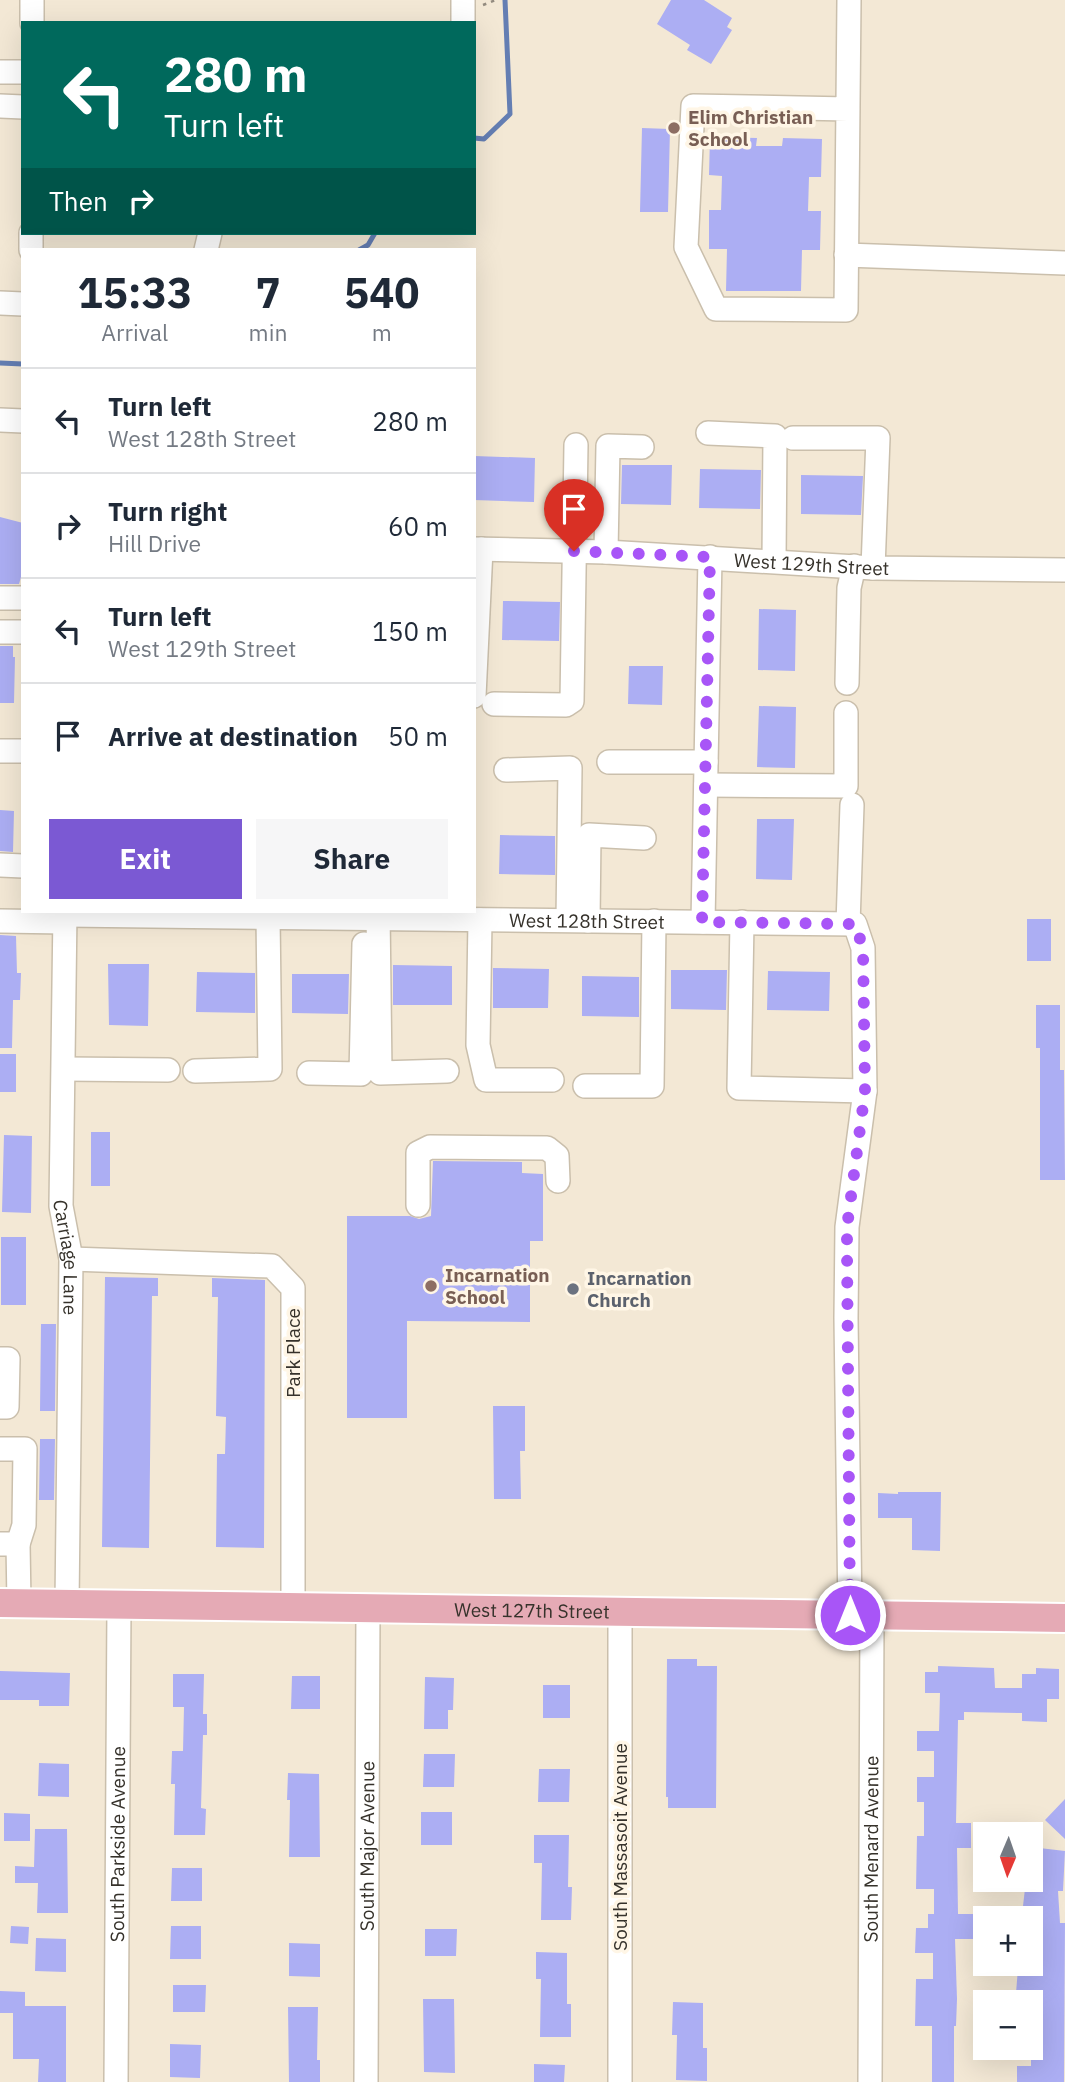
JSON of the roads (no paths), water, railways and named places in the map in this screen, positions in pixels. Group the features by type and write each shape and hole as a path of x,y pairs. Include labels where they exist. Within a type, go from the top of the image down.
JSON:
{"main road":[{"name":"West 127th Street","path":"9,1603 1065,1618"}],"street":[{"path":"32,0 32,21"},
{"path":"848,109 693,106 685,247 716,309 846,310 846,255 848,109 849,0"},
{"path":"465,21 472,3"},
{"path":"0,72 21,72"},
{"path":"0,106 21,107"},
{"path":"846,255 1065,263"},
{"path":"0,303 21,304"},
{"path":"0,420 21,421"},
{"path":"708,433 775,436 774,561"},
{"path":"793,438 878,438 863,567 849,588 847,683"},
{"path":"477,549 484,700 566,705 572,701 576,445"},
{"path":"606,552 608,446 642,447"},
{"name":"West 129th Street","path":"477,549 606,552 863,567 1065,570"},
{"path":"702,922 710,557"},
{"path":"0,598 21,598"},
{"path":"0,632 21,632"},
{"path":"609,762 846,786 846,713"},
{"path":"0,751 21,751"},
{"path":"506,770 570,768 578,921"},
{"name":"South Menard Avenue","path":"852,805 851,924 863,948 865,1091 847,1227 861,1615 870,2082"},
{"path":"578,921 589,835 644,838"},
{"path":"0,865 21,866"},
{"name":"West 128th Street","path":"0,921 65,916 204,914 268,918 382,916 480,920 851,924"},
{"name":"Carriage Lane","path":"65,916 61,1206 71,1259 67,1604"},
{"path":"382,916 380,1073 447,1071"},
{"path":"309,1073 362,1074 382,916"},
{"path":"195,1071 270,1069 268,918"},
{"path":"480,920 478,1045 485,1080 552,1080"},
{"path":"585,1086 652,1086 654,921"},
{"path":"742,922 739,1088 865,1091"},
{"path":"64,1069 168,1070"},
{"path":"418,1205 418,1153 430,1147 547,1148 557,1156 558,1181"},
{"name":"Park Place","path":"71,1259 272,1266 293,1287 293,1607"},
{"path":"0,1359 8,1359 7,1407 0,1407"},
{"path":"0,1449 25,1449 24,1525 9,1544 9,1603"},
{"name":"South Parkside Avenue","path":"116,2082 119,1605"},
{"name":"South Major Avenue","path":"366,2082 368,1608"},
{"name":"South Massasoit Avenue","path":"620,1612 620,2082"}],"waterway":[{"path":"476,138 484,139 510,114 505,0"},
{"path":"363,248 368,245 374,235"},
{"path":"0,363 21,364"}],"place":[{"name":"Elim Christian School","path":"674,128"},
{"name":"Incarnation School","path":"431,1286"},
{"name":"Incarnation Church","path":"573,1289"}]}
